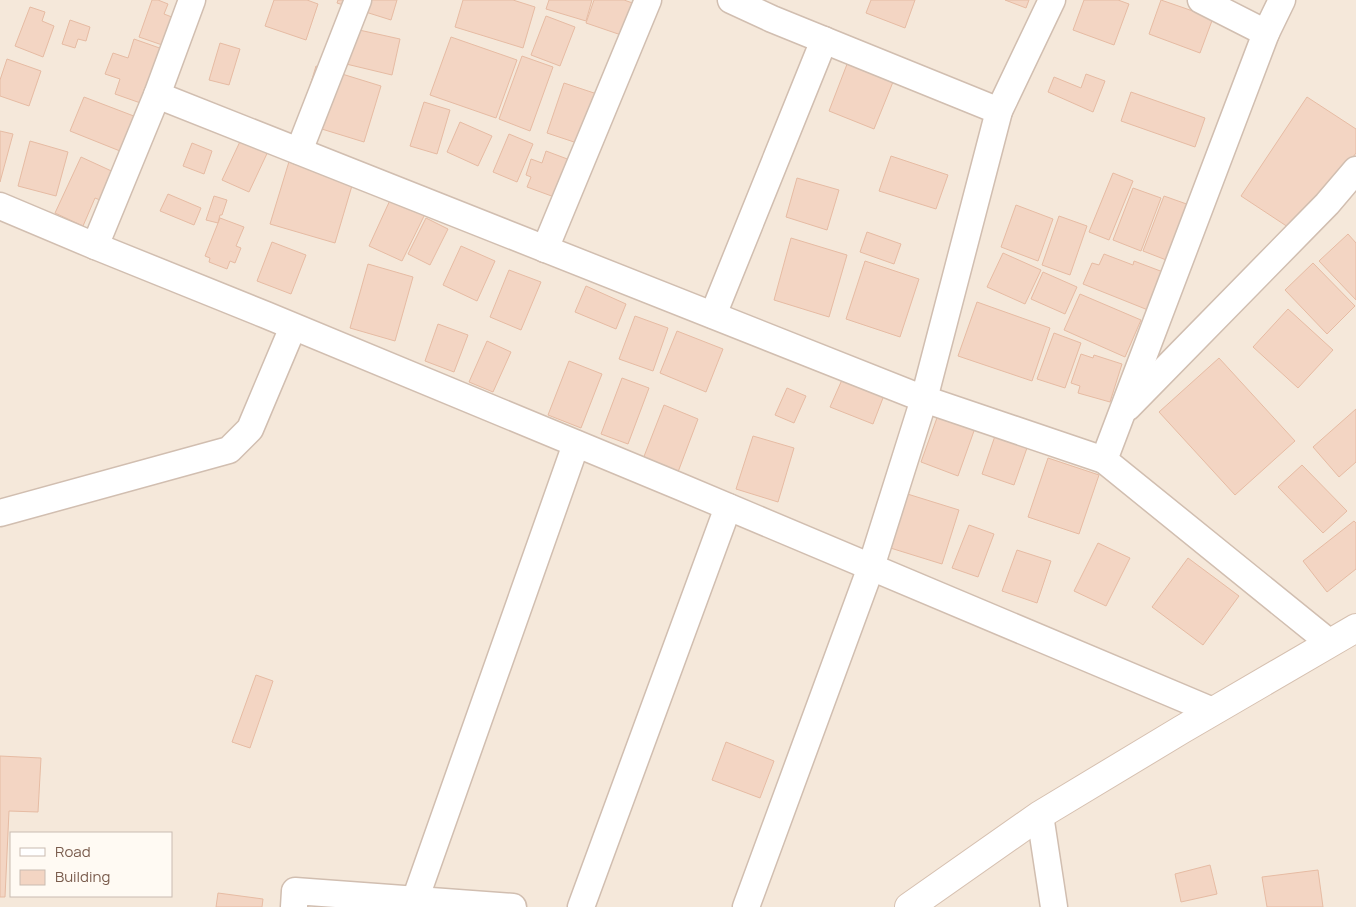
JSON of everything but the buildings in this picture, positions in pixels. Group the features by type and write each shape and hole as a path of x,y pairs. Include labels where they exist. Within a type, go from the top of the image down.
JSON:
{"street":[{"path":"95,246 158,95 192,0"},
{"path":"298,151 358,0"},
{"path":"545,249 648,0"},
{"path":"731,0 776,10 824,40 999,111"},
{"path":"746,907 870,568 924,399 999,111 1052,0"},
{"path":"1201,0 1266,33"},
{"path":"1104,460 1266,33 1282,0"},
{"path":"713,315 824,40"},
{"path":"158,95 924,399 1104,460 1330,643"},
{"path":"1120,415 1327,204 1356,170"},
{"path":"0,206 728,507 1212,711"},
{"path":"0,513 229,450 250,429 293,327"},
{"path":"415,900 576,444"},
{"path":"581,907 728,507"},
{"path":"909,907 1040,815 1212,711 1356,628"},
{"path":"1040,815 1054,907"},
{"path":"294,907 295,891 469,906 513,907"}],"shaded area":[{"path":"0,0 1356,0 1356,907 0,907"}]}
